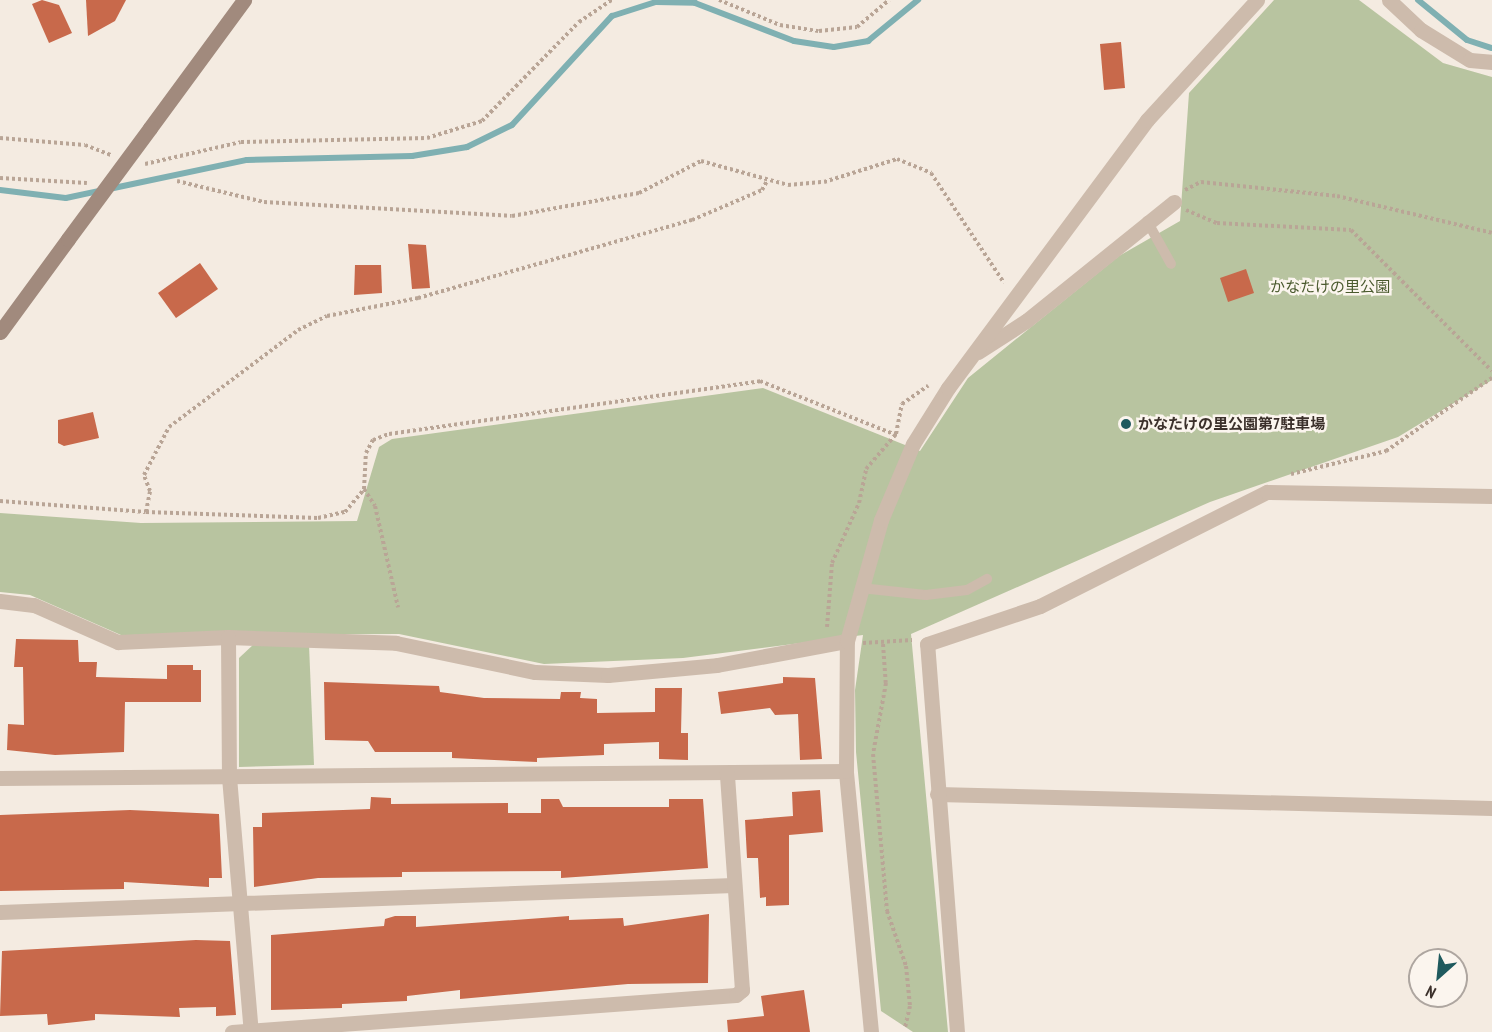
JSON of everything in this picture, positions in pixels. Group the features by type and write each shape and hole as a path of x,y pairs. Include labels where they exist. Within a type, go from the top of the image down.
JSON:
{"street":[{"path":"0,333 243,0"},
{"path":"871,1032 846,771 847,641 861,588 914,444 945,393 1147,120 1257,0"},
{"path":"1389,0 1421,30 1470,60 1492,62"},
{"path":"976,354 1026,321 1147,221 1174,202"},
{"path":"957,1032 927,644 1040,606 1112,574 1234,505 1272,492 1492,496"},
{"path":"0,601 34,605 118,642 228,637 396,643 535,672 608,675 828,646 847,641"},
{"path":"228,637 229,777 251,1032"},
{"path":"0,777 727,774 846,771"},
{"path":"232,1032 736,995 742,990 727,774"},
{"path":"937,794 1492,808"},
{"path":"0,912 734,885"}],"lane":[{"path":"1147,221 1171,264"},
{"path":"861,588 926,595 967,590 987,579"}],"path":[{"path":"136,166 241,142 427,138 482,121 579,22 612,0"},
{"path":"719,0 780,25 819,31 857,27 889,0"},
{"path":"0,138 85,145"},
{"path":"177,181 264,202 512,216 639,193 701,161 716,161 766,181 824,182 866,166 912,161 931,173 1002,277 1008,307"},
{"path":"0,178 83,184 94,180"},
{"path":"146,512 150,491 144,475 169,428 297,330 327,316 418,298 692,220 762,190 766,181"},
{"path":"1492,234 1337,196 1267,187 1201,182 1174,202 1217,223 1351,230 1492,371"},
{"path":"1272,492 1277,481 1297,471 1386,451 1404,441 1492,378"},
{"path":"398,607 375,506 364,489 366,453 373,440 389,434 760,381 914,444"},
{"path":"828,646 832,563 859,503 866,469 896,435 902,404 919,388 930,386 945,393"},
{"path":"0,501 146,512 318,518 345,512 364,489"},
{"path":"847,641 883,644 919,639 927,644"},
{"path":"883,644 886,683 873,754 886,911 906,966 910,1006 905,1028"}],"green space":[{"name":"かなたけの里公園","path":"1274,0 1359,0 1443,63 1492,77 1492,380 1398,437 1210,502 911,634 948,1032 913,1032 881,1011 856,752 855,690 863,635 683,658 544,664 399,634 121,635 30,595 0,592 0,513 141,523 357,521 379,447 392,439 763,388 920,451 968,378 1119,256 1180,221 1189,93"},
{"path":"254,644 309,645 314,765 239,767 239,658"}],"building":[{"path":"42,0 59,5 72,33 49,43 32,4"},
{"path":"86,0 126,0 115,21 88,36"},
{"path":"1121,42 1125,88 1104,90 1100,44"},
{"path":"408,244 426,245 430,288 412,289"},
{"path":"200,263 218,289 176,318 158,293"},
{"path":"355,265 381,265 382,293 354,295"},
{"path":"1246,269 1254,293 1228,302 1220,278"},
{"path":"93,412 99,438 64,446 58,443 58,420"},
{"path":"16,639 78,640 79,662 97,662 96,677 167,679 167,665 193,665 193,670 201,670 201,702 125,702 124,752 55,755 7,750 8,724 24,725 23,667 14,667"},
{"path":"783,677 815,678 822,759 800,760 798,714 775,715 770,708 721,714 718,692 783,683"},
{"path":"324,682 439,686 440,692 484,698 560,699 561,692 581,692 580,698 597,699 597,713 655,712 655,688 682,688 681,733 688,733 688,760 659,759 659,742 604,744 604,755 537,758 537,762 452,758 452,752 375,752 368,741 325,740"},
{"path":"820,790 823,832 789,835 789,905 766,906 766,897 760,898 758,858 747,858 745,820 793,816 792,792"},
{"path":"371,797 391,798 391,804 508,803 508,813 541,813 541,799 559,799 563,807 669,807 669,799 703,799 708,868 561,878 561,871 402,872 402,877 318,878 254,887 253,827 262,827 262,813 370,809"},
{"path":"130,810 219,814 222,878 209,878 209,887 124,882 124,889 0,891 0,815"},
{"path":"709,914 708,983 628,984 460,999 460,990 407,996 407,1001 342,1004 342,1008 271,1010 271,935 384,926 385,919 395,916 416,916 416,927 569,916 569,920 623,918 624,926"},
{"path":"196,940 230,941 236,1015 216,1016 216,1007 179,1008 180,1017 95,1014 95,1020 48,1025 47,1014 0,1016 2,951"},
{"path":"804,990 810,1032 728,1032 727,1020 764,1016 761,996"}],"waterway":[{"path":"109,189 247,160 412,156 467,147 512,125 612,16 656,2 695,3 794,41 834,47 868,41 918,0"},
{"path":"1418,0 1467,40 1492,48"},
{"path":"0,190 66,198 99,191"}],"place":[{"name":"かなたけの里公園第7駐車場","path":"1126,424"}]}
